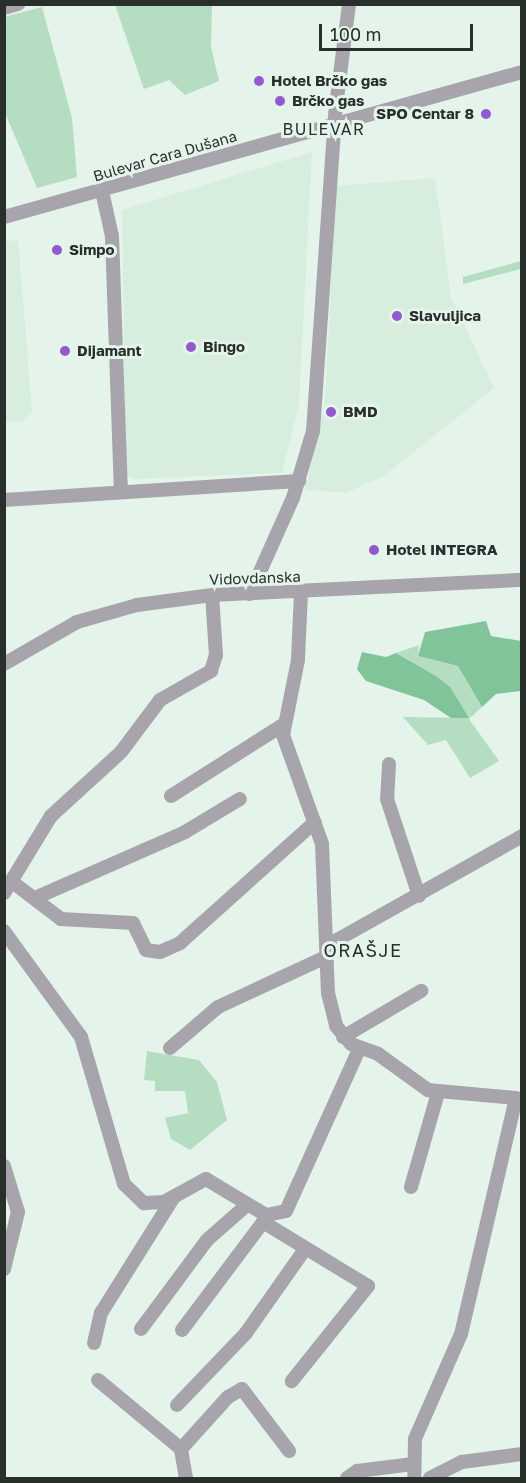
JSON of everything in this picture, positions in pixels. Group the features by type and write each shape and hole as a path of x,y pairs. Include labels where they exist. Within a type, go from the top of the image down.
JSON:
{"street":[{"path":"4,8 18,4"},
{"path":"250,594 299,481 318,398 335,125 349,4"},
{"name":"Bulevar Cara Dušana","path":"4,217 522,72"},
{"path":"102,191 112,236 121,489"},
{"path":"4,500 121,489 299,481"},
{"name":"Vidovdanska","path":"4,664 46,637 105,612 212,596 522,580"},
{"path":"301,593 298,660 283,725 287,754 315,822 328,950 330,1013 343,1037 438,1093 519,1098 461,1334 415,1439 414,1479"},
{"path":"212,596 216,656 211,671 160,700 122,752 51,816 7,888 35,898 61,919 134,923 150,952 172,948 315,822"},
{"path":"171,796 283,725"},
{"path":"389,764 387,799 419,896"},
{"path":"35,898 185,832 240,799"},
{"path":"170,1048 218,1007 328,950 522,836"},
{"path":"4,931 81,1036 127,1190 144,1203 173,1198 206,1179 247,1205 305,1250 368,1286 292,1381"},
{"path":"343,1037 421,991"},
{"path":"182,1330 265,1219 291,1208 359,1048"},
{"path":"411,1187 438,1093"},
{"path":"4,1166 18,1212 4,1269"},
{"path":"94,1343 101,1313 173,1198"},
{"path":"141,1329 207,1240 247,1205"},
{"path":"177,1405 246,1333 305,1250"},
{"path":"98,1380 181,1449 186,1479"},
{"path":"181,1449 221,1404 242,1389 289,1451"},
{"path":"430,1479 462,1462 522,1454"},
{"path":"347,1479 357,1471 414,1464"}],"shaded area":[{"path":"312,152 299,404 282,473 132,479 126,473 122,210"},
{"path":"435,178 451,297 494,388 385,475 346,493 305,490 325,403 336,186"},
{"path":"18,239 32,411 22,421 5,422 5,242"}],"green space":[{"path":"115,5 212,5 211,47 219,81 185,95 169,80 144,89"},
{"path":"42,7 72,118 77,177 37,188 5,113 4,17"},
{"path":"521,261 521,269 463,284 463,277"},
{"path":"486,621 491,636 521,641 521,691 496,694 482,707 458,666 418,656 425,632"},
{"path":"419,645 418,656 458,666 482,707 469,719 499,761 470,778 446,740 428,745 403,717 469,718 436,676 396,653"},
{"path":"362,652 386,657 396,653 436,676 450,687 469,718 451,718 424,700 366,681 357,669"},
{"path":"147,1051 199,1060 217,1082 227,1120 190,1150 171,1139 165,1118 188,1113 185,1091 155,1091 155,1081 144,1080"}],"place":[{"name":"Hotel Brčko gas","path":"259,81"},
{"name":"Brčko gas","path":"280,101"},
{"name":"SPO Centar 8","path":"486,114"},
{"name":"Simpo","path":"57,250"},
{"name":"Slavuljica","path":"397,316"},
{"name":"Bingo","path":"191,347"},
{"name":"Dijamant","path":"65,351"},
{"name":"BMD","path":"331,412"},
{"name":"Hotel INTEGRA","path":"374,550"}],"district":[{"name":"BULEVAR","path":"324,129"},
{"name":"ORAŠJE","path":"363,950"}]}
